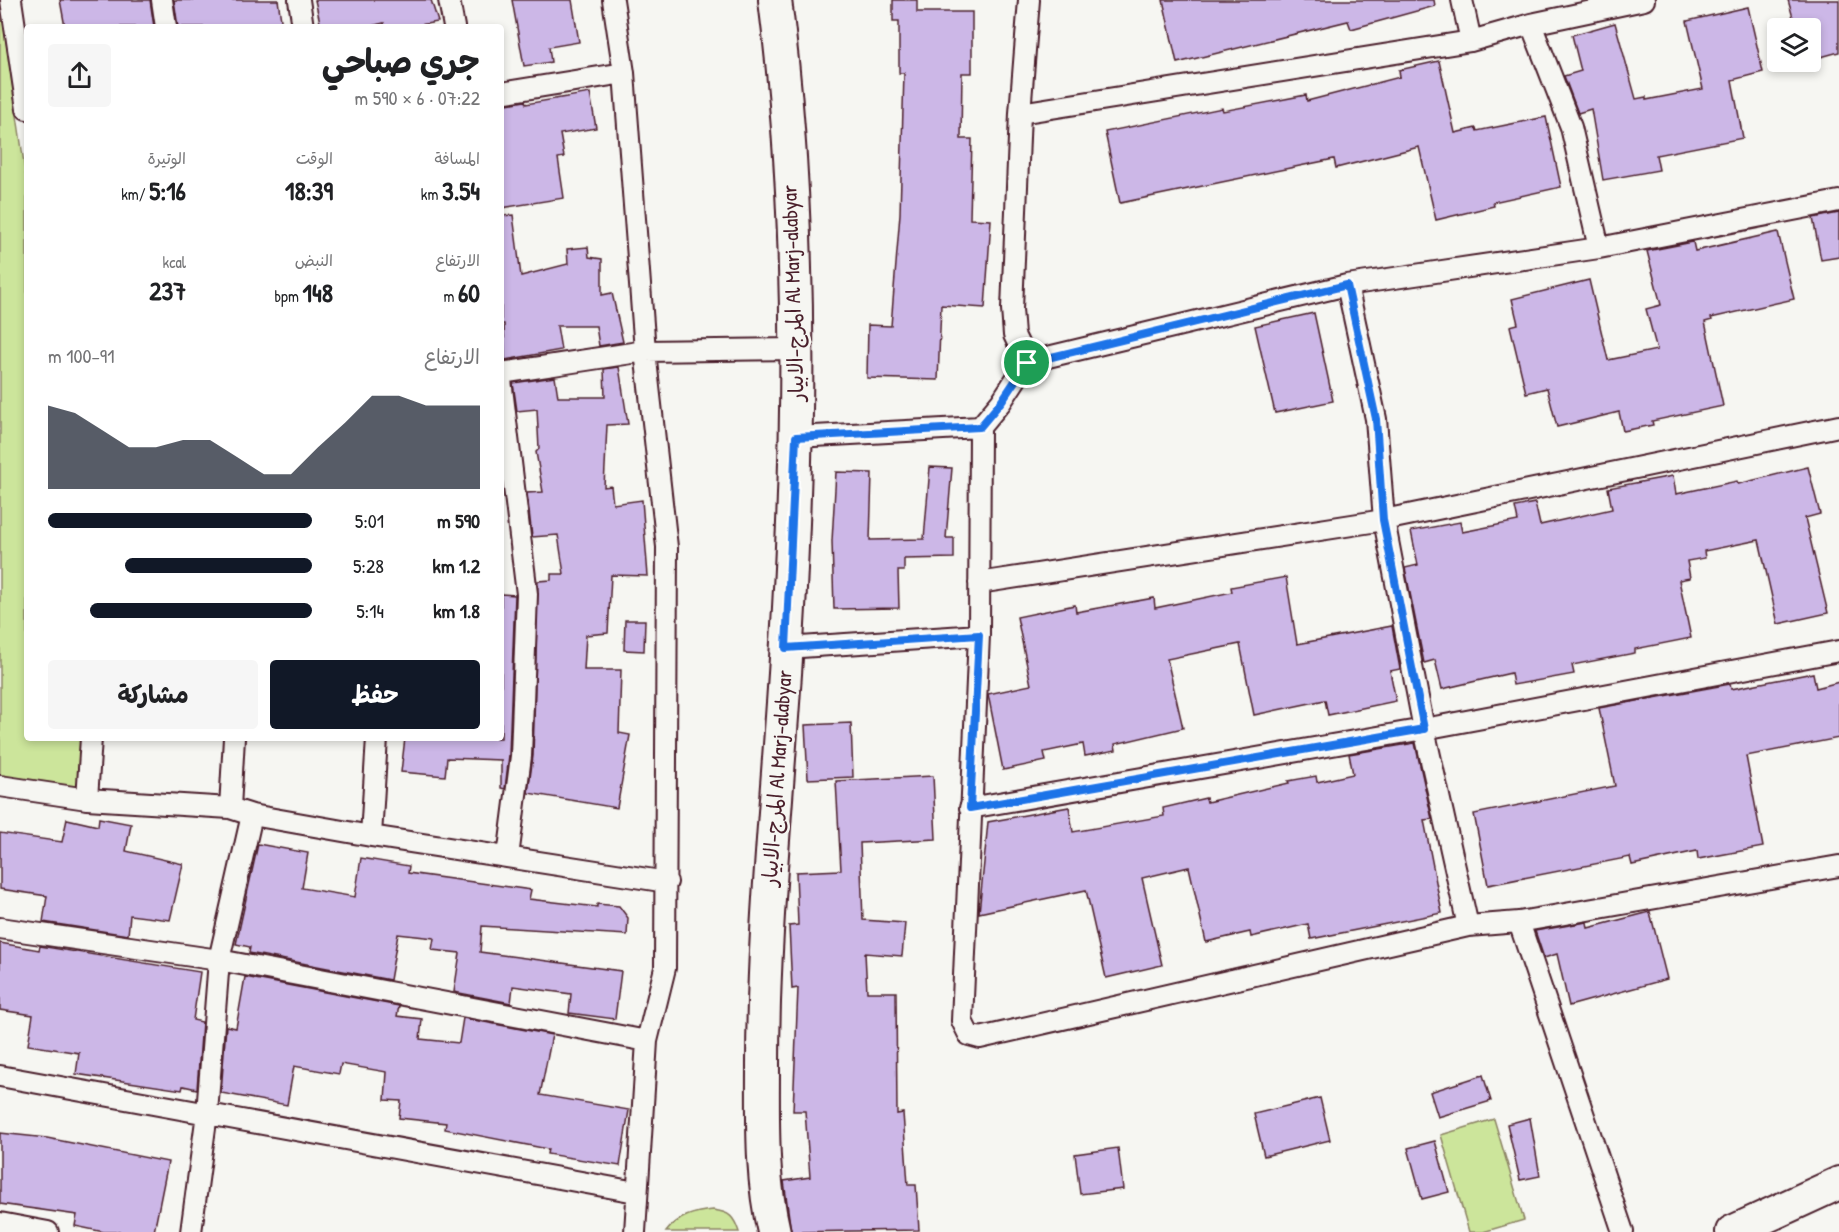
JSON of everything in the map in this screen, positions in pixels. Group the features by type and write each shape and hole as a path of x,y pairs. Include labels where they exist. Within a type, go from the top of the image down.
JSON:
{"main road":[{"name":"المرج-الابيار Al Marj-alabyar","path":"774,1232 768,1206 763,1149 763,982 786,648 796,437 797,349 793,213 775,0"},
{"path":"1732,1232 1839,1183"}],"street":[{"path":"11,0 24,89"},
{"path":"162,0 166,24"},
{"path":"299,0 303,24"},
{"path":"449,0 453,24"},
{"path":"613,0 624,73 645,351 667,547 668,882 665,968 646,1041 635,1232"},
{"path":"1027,363 1014,335 1012,309 1020,113 1029,0"},
{"path":"1462,0 1471,41"},
{"path":"1020,113 1471,41 1531,24 1644,0"},
{"path":"1531,24 1571,127 1599,248"},
{"path":"504,93 624,73"},
{"path":"1839,201 1599,248 1347,285 1027,363 1001,402 980,427 979,635 962,1021 964,1030 973,1038 1468,926 1519,922 1839,866"},
{"path":"1347,285 1376,419 1383,520 1424,729 1468,926"},
{"path":"504,373 645,351 797,349"},
{"path":"504,405 527,594 521,756 508,857"},
{"path":"979,583 1383,520 1839,426"},
{"path":"796,437 980,427"},
{"path":"786,648 979,635"},
{"path":"970,808 1424,729 1839,651"},
{"path":"87,799 91,741"},
{"path":"230,808 234,741"},
{"path":"371,836 377,741"},
{"path":"0,786 87,799 230,808 252,815 371,836 668,882"},
{"path":"191,1232 207,1113 219,960 252,815"},
{"path":"1519,922 1623,1232"},
{"path":"0,928 219,960 646,1041"},
{"path":"0,1076 636,1192"},
{"path":"0,1223 48,1232"}],"green space":[{"path":"0,0 24,164 24,741 85,741 82,786 74,791 0,782"},
{"path":"1494,1119 1524,1220 1483,1232 1469,1232 1441,1135"},
{"path":"713,1210 730,1216 739,1232 666,1232 676,1222 687,1216"}],"building":[{"path":"60,0 150,0 154,24 64,24"},
{"path":"174,0 278,0 282,24 178,24"},
{"path":"315,0 431,0 438,22 426,24 320,24"},
{"path":"512,0 572,0 579,42 549,47 551,62 524,66"},
{"path":"893,0 917,0 917,12 972,12 972,73 962,73 961,139 972,139 970,219 991,220 985,308 941,305 938,380 867,378 868,325 891,326 900,214 904,73 899,73 899,21 893,21"},
{"path":"1163,0 1434,0 1435,6 1351,29 1348,21 1177,63"},
{"path":"1788,0 1839,0 1839,52 1821,57 1821,18 1793,18"},
{"path":"1748,7 1763,72 1732,80 1743,138 1656,155 1659,170 1603,180 1591,109 1578,113 1564,76 1581,71 1572,35 1615,23 1636,99 1646,97 1646,100 1703,89 1687,21"},
{"path":"1439,61 1455,133 1476,128 1477,131 1546,117 1561,187 1493,202 1494,206 1436,220 1419,147 1336,168 1334,159 1120,203 1105,132 1222,108 1223,111 1306,95 1307,101 1400,77 1399,70"},
{"path":"590,93 596,128 560,134 564,157 558,158 564,198 504,208 504,104 525,101 526,104"},
{"path":"1839,213 1839,257 1821,260 1813,218"},
{"path":"513,215 521,276 568,264 567,249 588,247 589,257 602,259 602,295 612,293 623,342 599,346 596,326 557,326 561,350 505,360 504,216"},
{"path":"1778,232 1794,299 1711,318 1712,320 1705,322 1723,406 1652,421 1653,425 1623,431 1619,412 1557,427 1547,388 1526,393 1510,326 1518,324 1512,299 1589,280 1608,360 1657,350 1646,309 1661,305 1647,251 1693,242 1695,251"},
{"path":"1314,313 1333,401 1275,413 1255,326"},
{"path":"619,367 628,424 607,425 604,487 611,486 613,504 642,500 648,576 611,575 608,633 586,635 584,670 621,670 619,733 630,735 617,808 528,793 533,756 538,581 551,580 551,574 564,574 558,535 532,537 527,493 543,492 536,452 539,449 537,409 517,411 513,383 555,377 558,397 605,397 604,369"},
{"path":"930,467 952,468 946,538 954,538 954,558 904,559 904,571 898,571 899,608 834,609 832,541 836,472 872,473 870,540 924,539"},
{"path":"1808,467 1820,514 1805,518 1828,613 1778,624 1759,540 1704,551 1705,558 1687,561 1690,578 1679,580 1691,638 1635,649 1635,653 1572,665 1574,674 1513,685 1511,673 1442,689 1435,660 1424,663 1405,568 1418,565 1411,531 1460,522 1462,532 1518,521 1515,507 1535,503 1540,525 1612,509 1608,488 1673,476 1676,494 1737,481 1738,484"},
{"path":"1286,577 1297,644 1392,626 1400,669 1390,671 1396,701 1328,715 1325,700 1254,715 1240,644 1167,659 1183,728 1115,744 1116,750 1085,756 1083,744 1044,752 1046,761 1003,770 988,694 1031,685 1017,617 1075,605 1076,612 1154,598 1155,608 1232,592 1231,587"},
{"path":"504,594 515,595 509,755 505,789 501,788 501,760 447,758 445,776 401,772 405,741 504,741"},
{"path":"625,620 645,620 644,651 624,650"},
{"path":"1813,673 1816,688 1839,682 1839,738 1746,756 1763,847 1698,859 1697,851 1632,865 1630,857 1488,885 1474,814 1615,786 1599,708 1730,684 1731,689"},
{"path":"851,723 853,777 808,779 805,725"},
{"path":"1415,743 1432,819 1424,820 1442,913 1311,939 1308,924 1251,937 1250,932 1206,942 1189,867 1142,878 1162,965 1106,978 1086,890 979,913 988,822 1069,807 1073,832 1164,816 1163,808 1206,798 1207,802 1289,783 1288,781 1316,776 1317,782 1353,774 1349,754"},
{"path":"933,776 936,839 860,843 863,920 905,923 902,956 865,953 867,992 896,992 897,1114 903,1113 908,1185 916,1185 919,1230 791,1232 784,1181 810,1177 805,1111 793,1111 798,988 792,989 789,926 798,925 796,872 841,870 836,781"},
{"path":"99,818 131,824 126,851 183,864 170,920 130,915 128,935 43,922 47,896 0,889 0,833 62,842 67,819 98,826"},
{"path":"258,844 308,853 302,888 355,897 361,858 409,866 408,873 531,890 529,899 597,907 597,904 619,906 628,918 627,935 482,926 480,952 621,971 615,1019 569,1013 571,994 513,986 511,1003 454,992 460,953 432,950 434,938 398,934 390,980 249,953 250,947 236,944"},
{"path":"1650,912 1667,979 1569,1006 1557,954 1544,958 1535,931 1587,922 1588,928"},
{"path":"0,943 39,950 40,946 200,972 193,1020 202,1022 197,1089 183,1086 182,1090 76,1074 79,1053 28,1045 33,1015 0,1010"},
{"path":"245,977 399,1006 397,1016 422,1019 420,1039 459,1043 463,1018 552,1035 540,1095 629,1110 620,1166 547,1154 548,1149 445,1129 446,1123 399,1118 401,1101 385,1100 387,1072 341,1064 339,1074 294,1066 287,1105 221,1093 226,1026 236,1028"},
{"path":"1483,1075 1491,1101 1438,1117 1430,1092"},
{"path":"1320,1098 1330,1140 1264,1156 1254,1114"},
{"path":"1530,1118 1540,1176 1520,1180 1507,1124"},
{"path":"0,1133 47,1138 168,1162 154,1232 104,1232 75,1226 77,1215 0,1204"},
{"path":"1435,1141 1449,1192 1422,1199 1408,1148"},
{"path":"1118,1148 1123,1189 1080,1194 1075,1154"}],"route":[{"path":"1347,285 1376,419 1383,520 1424,729 970,808 979,635 786,648 796,437 980,427 1001,402 1027,363 1347,285"}]}
